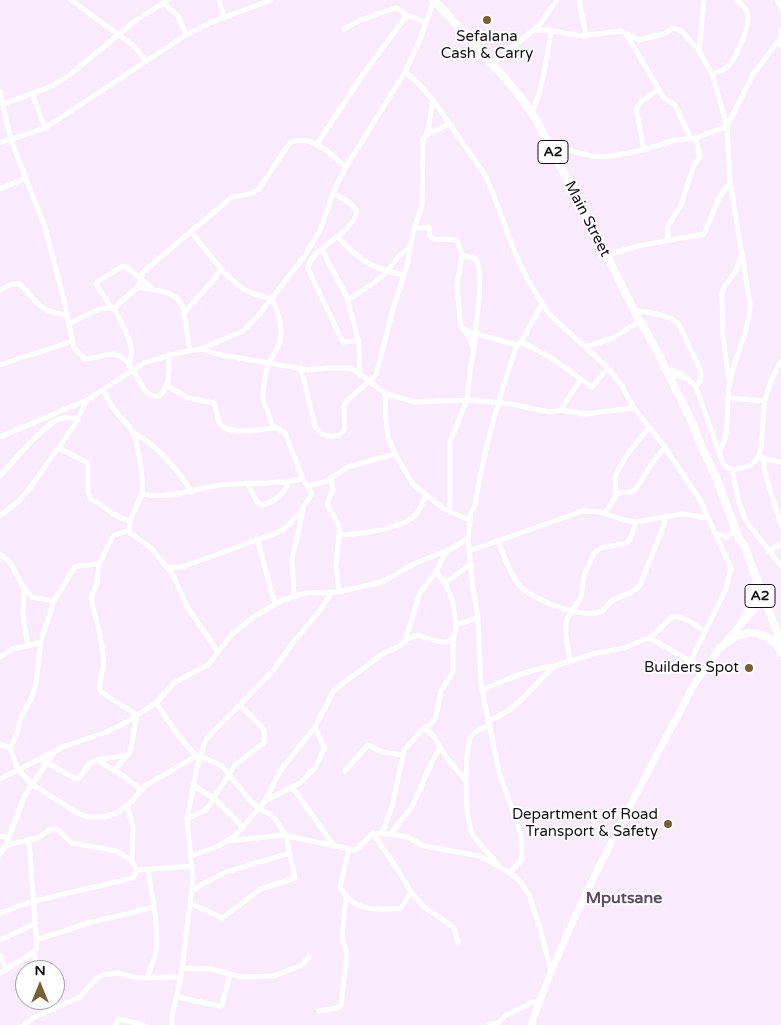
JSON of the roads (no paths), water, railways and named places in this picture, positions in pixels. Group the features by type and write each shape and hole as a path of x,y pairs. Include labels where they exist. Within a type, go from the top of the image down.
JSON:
{"highway":[{"name":"Main Street","path":"434,0 532,112 670,381"},
{"name":"Main Street","path":"641,323 670,381"},
{"path":"666,370 684,377 677,392"},
{"name":"A2","path":"670,381 691,420 700,442"},
{"name":"A2","path":"670,381 716,477 740,546 763,599"},
{"name":"A2","path":"739,539 744,544 780,648"},
{"path":"742,622 752,604 755,584"},
{"path":"721,648 736,636 752,632 768,638 780,648"}],"main road":[{"path":"530,1025 576,912 704,669 763,599"}],"street":[{"path":"71,0 134,46 146,61"},
{"path":"219,0 224,18"},
{"path":"0,143 45,128 186,35 271,0"},
{"path":"0,437 87,400 131,368 169,355 201,349 243,331 272,299 289,274 306,254 321,228 332,193 346,167 405,72 421,37 434,0"},
{"path":"492,65 534,30 557,0"},
{"path":"579,0 586,36"},
{"path":"699,51 704,0"},
{"path":"712,74 728,66 737,54 743,39 748,18 747,12 736,0"},
{"path":"777,0 781,8"},
{"path":"3,104 50,87 67,77 118,34 166,1 178,16 186,35"},
{"path":"344,29 360,20 395,8 425,22"},
{"path":"317,144 364,72 407,15"},
{"path":"534,30 586,36 621,31 642,40 673,28 683,32 699,51 712,74 728,126 730,182 750,304 749,316 729,385"},
{"path":"551,146 600,157 644,150 675,140 693,138 728,126 754,73 780,42 781,30"},
{"path":"532,112 543,80 551,31"},
{"path":"625,33 664,98 675,105 693,138 700,157 694,165 680,205 668,226 668,236 665,241"},
{"path":"405,72 433,100 484,175 493,193 515,254 528,280 549,314 608,368 622,386 634,408 665,446 700,500 731,568 726,589 690,662"},
{"path":"644,150 636,110 642,101 659,89"},
{"path":"0,92 11,140 45,227 74,348 85,359 113,354 123,358 151,396 162,394 166,385 169,377 169,355"},
{"path":"32,93 45,128"},
{"path":"301,368 317,430 327,436 340,435 345,429 344,406 349,399 376,375 392,309 404,275 414,229 422,206 423,140 428,131 433,100"},
{"path":"426,136 449,124"},
{"path":"69,324 99,310 113,308 138,287 143,272 168,250 192,233 232,197 250,194 259,189 290,142 317,144 346,167"},
{"path":"0,189 26,178"},
{"path":"606,255 704,234 719,198 730,182"},
{"path":"332,193 350,203 357,213 355,218 338,237 310,263 308,269 310,277 343,342 359,342"},
{"path":"414,229 429,227 430,236 434,239 457,240 462,255 457,285 461,326 470,338 474,350"},
{"path":"192,233 221,268 249,292 272,299"},
{"path":"338,237 365,262 386,272 404,275"},
{"path":"348,300 371,285 386,272 396,258 411,246"},
{"path":"322,250 348,300 359,342 360,374"},
{"path":"719,452 724,444 726,434 729,385 723,337 722,293 736,271 742,254"},
{"path":"450,511 450,442 467,400 478,312 479,267 476,259 462,255"},
{"path":"131,368 132,354 129,336 96,284 123,266 153,289"},
{"path":"184,313 221,268"},
{"path":"0,290 12,284 20,284 39,306 45,310 67,315"},
{"path":"138,287 168,292 177,297 183,307 190,350"},
{"path":"272,299 280,320 281,332 279,345 269,363 262,399 271,423 276,428"},
{"path":"510,872 522,859 521,834 499,772 488,724 482,690 478,618 468,538 471,512 475,506 486,450 499,402 519,344 543,303"},
{"path":"634,310 675,320 701,371 701,379 696,387"},
{"path":"585,347 612,338 641,323"},
{"path":"461,326 469,332 519,344 550,357 592,387 608,368"},
{"path":"0,365 73,341"},
{"path":"201,349 216,354 309,370 350,368 386,394 422,402 467,400 499,402 549,412 561,410 584,414 634,408"},
{"path":"781,361 765,401 761,448 761,458 781,525"},
{"path":"670,381 684,377 696,387 726,467 732,470 753,464 761,458 781,462"},
{"path":"561,410 580,380"},
{"path":"166,385 188,398 214,403 218,421 224,428 229,430 276,428 285,433 303,479 312,495 302,509 303,512 292,560 294,596"},
{"path":"103,390 111,406 134,433 148,440 159,451 183,477 192,492"},
{"path":"386,394 386,429 395,454 413,484 450,511 470,520"},
{"path":"728,398 765,401"},
{"path":"0,516 26,494 78,420 87,400"},
{"path":"0,476 53,422 66,418 78,420"},
{"path":"605,513 617,493 615,478 617,472 628,452 649,427"},
{"path":"134,433 142,480 142,494 130,522 129,530 132,536 151,548 167,568 177,582 188,608 218,652"},
{"path":"617,493 635,490 665,446"},
{"path":"59,448 88,463 88,492 90,498 115,515 130,522"},
{"path":"308,486 326,481 348,467 395,454"},
{"path":"732,470 742,512 754,532 781,566"},
{"path":"331,477 333,490 327,504 339,522 340,535 336,566 339,592"},
{"path":"142,494 168,496 222,485 289,482 303,479"},
{"path":"248,484 257,502 263,505 281,495 289,482"},
{"path":"340,535 400,524 417,513 426,495"},
{"path":"470,551 578,512 595,511 636,522 682,514 708,518"},
{"path":"167,568 182,567 284,530 297,514 303,512"},
{"path":"498,541 520,586 540,600 586,613 601,611 611,601 636,589 649,564 666,517"},
{"path":"570,661 565,629 566,621 580,597 584,576 594,553 601,548 627,543 636,522"},
{"path":"129,530 113,536 99,564 99,575 91,598 104,661 99,688 101,692 137,715"},
{"path":"715,532 727,537 736,530"},
{"path":"0,779 75,742 117,728 156,703 174,683 210,664 231,635 251,619 275,604 305,593 339,592 382,582 416,563 446,551 468,538"},
{"path":"257,539 275,604"},
{"path":"769,551 781,544"},
{"path":"405,641 420,593 446,551"},
{"path":"0,554 10,562 24,588 32,597 54,601"},
{"path":"99,564 74,568 54,601 41,641 36,683 32,697 21,716 17,734 10,748 18,770 32,784 77,814 88,817 110,816 127,805 140,790 199,757"},
{"path":"445,583 470,564"},
{"path":"382,832 392,807 402,755 406,746 424,728 431,724 436,717 441,691 453,672 453,639 456,625 453,599 436,570"},
{"path":"24,588 23,615 28,646"},
{"path":"172,1025 172,1015 181,978 192,890 193,866 187,819 199,757 208,736 272,672 292,644 322,609 332,592"},
{"path":"482,690 518,675 593,654 624,648 650,638 674,616 682,617 704,631"},
{"path":"456,625 478,618"},
{"path":"229,841 244,828 265,801 279,774 315,728 334,690 381,655 417,635 442,642 453,639"},
{"path":"650,638 704,669"},
{"path":"0,657 13,649 41,641"},
{"path":"502,869 471,832 466,792 468,750 471,735 515,707 541,678 555,666"},
{"path":"156,703 178,735 199,757 222,766 230,773 248,798 259,809 276,820 286,836 295,875 294,879 261,889 222,918 190,903"},
{"path":"187,819 203,812 235,765 263,745 266,739 262,727 240,705"},
{"path":"115,770 128,755 131,748 137,715"},
{"path":"265,801 300,784 314,769 324,750 323,742 315,728"},
{"path":"424,728 433,735 440,748 467,782"},
{"path":"0,744 10,748"},
{"path":"345,772 368,745 382,752 402,755"},
{"path":"392,834 396,824 410,809 430,764 440,748"},
{"path":"0,854 9,838 25,795 54,752"},
{"path":"40,759 77,779 96,760 128,755"},
{"path":"96,760 115,770 140,790"},
{"path":"194,786 214,798 244,828"},
{"path":"293,788 334,846"},
{"path":"127,805 133,828 132,861"},
{"path":"6,845 29,841 38,838 51,829 57,829 72,843 117,851 132,861 138,870"},
{"path":"192,856 229,841 278,834 349,849 359,849 373,833 382,832 407,837 424,846 480,856 510,872 520,881 529,895 551,971"},
{"path":"373,833 411,892 424,907 452,926 458,942"},
{"path":"0,836 9,838"},
{"path":"0,973 33,953 37,948 29,841"},
{"path":"349,849 340,887 359,907 373,909 400,908 411,892"},
{"path":"192,890 226,872 290,853"},
{"path":"138,870 193,866"},
{"path":"0,913 34,901 133,878 138,870"},
{"path":"148,870 157,931 156,953 148,978"},
{"path":"319,1011 337,1008 341,1005 347,953 342,940 346,895"},
{"path":"36,940 92,922 154,907"},
{"path":"0,940 36,923"},
{"path":"33,953 36,960"},
{"path":"0,956 6,969"},
{"path":"182,968 211,970 241,977 274,976 302,965 309,957"},
{"path":"65,1004 83,996 99,976 118,973 133,977 181,978"},
{"path":"177,997 220,1006 230,975"},
{"path":"489,1025 498,1023 506,1015 540,999"},
{"path":"24,1025 33,1018 52,1010"},
{"path":"115,1025 119,1019 144,1025"}],"place":[{"name":"Sefalana Cash & Carry","path":"487,20"},
{"name":"Builders Spot","path":"749,668"},
{"name":"Department of Road Transport & Safety","path":"668,824"}],"district":[{"name":"Mputsane","path":"624,899"}]}
